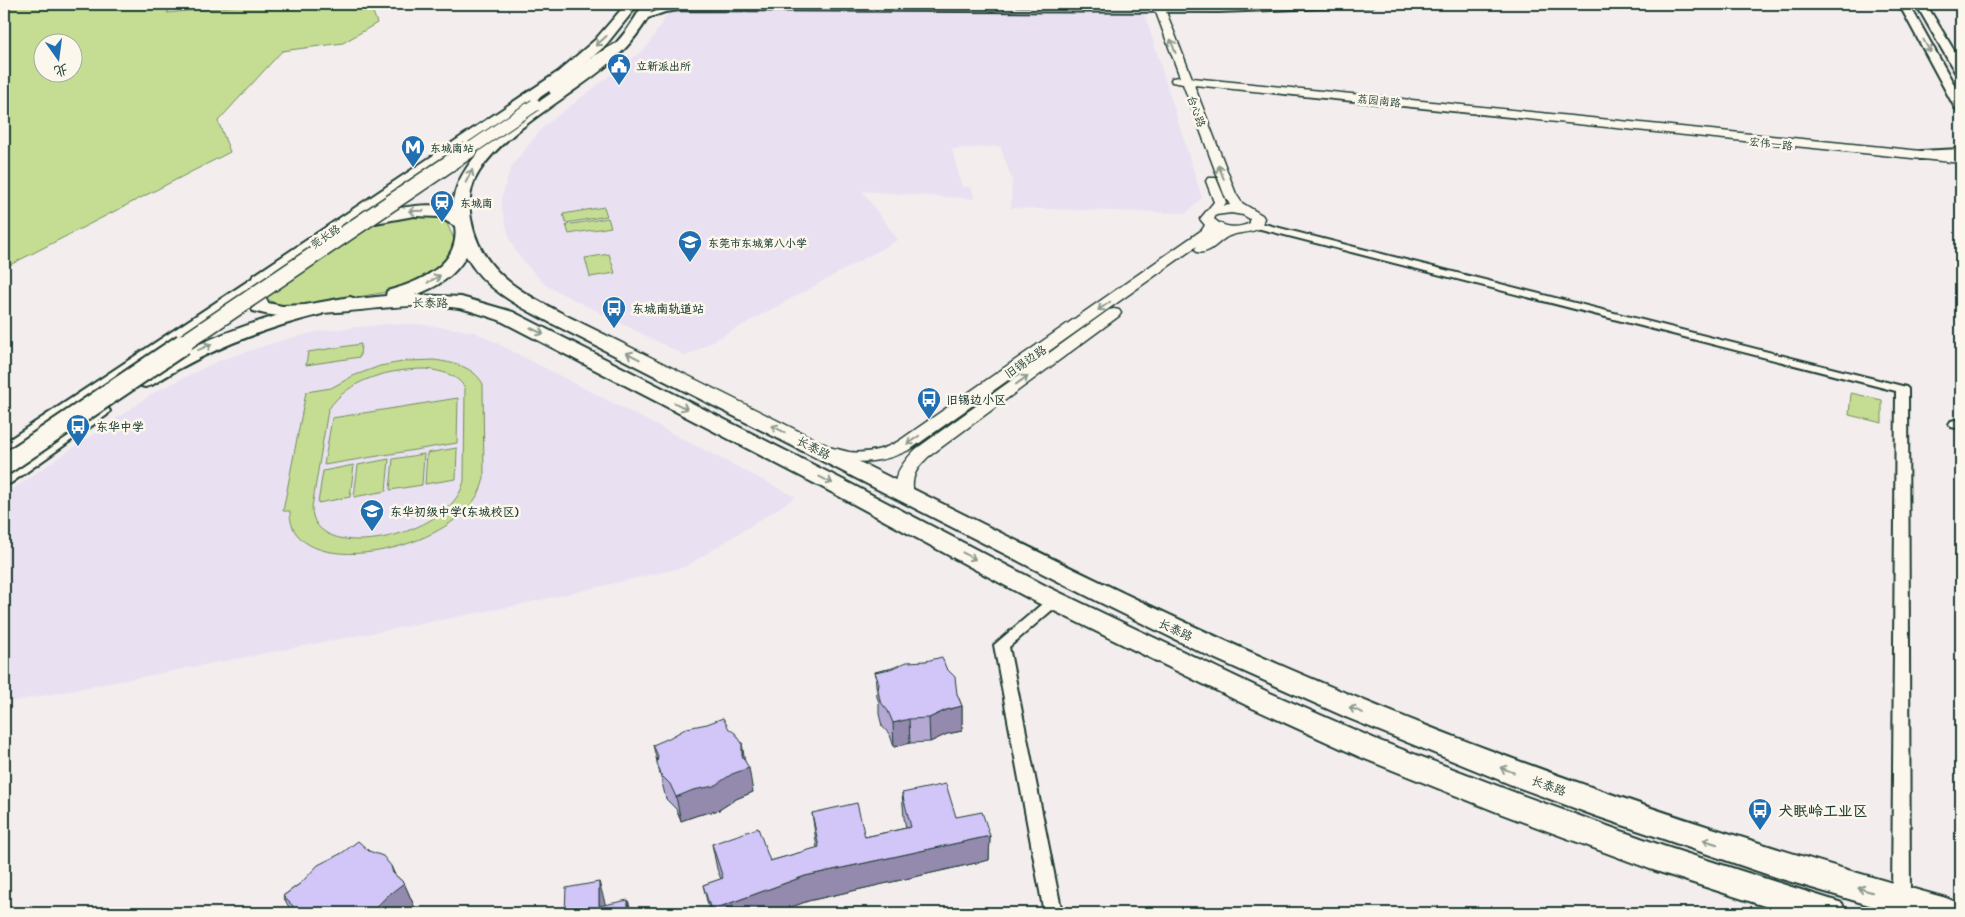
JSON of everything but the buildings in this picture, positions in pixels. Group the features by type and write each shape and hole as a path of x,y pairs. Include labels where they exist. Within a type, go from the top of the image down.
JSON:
{"highway":[{"name":"莞长路","path":"260,280 510,112 574,65 607,36 632,4"},
{"name":"莞长路","path":"464,228 460,209 461,194 474,166 498,140 610,57 642,18 649,4"},
{"path":"260,280 254,294 260,307 272,311 287,312 336,306 400,293 435,279 448,269 457,259 464,228 443,212 414,211 358,221 332,231"},
{"name":"长泰路","path":"464,228 470,248 492,277 527,302 1063,574 1162,622 1383,721 1520,774 1664,827 1901,901 1946,913"},
{"name":"长泰路","path":"336,306 399,301 455,302 506,316 841,488 1054,601 1258,699 1370,749 1661,859 1830,913"}],"main road":[{"path":"1904,4 1961,108"},
{"path":"1921,4 1961,72"},
{"name":"台心路","path":"1155,7 1182,82 1230,194 1237,206 1257,218 1256,225"},
{"name":"莞长路","path":"4,465 535,105 574,78 600,56 622,43"},
{"name":"台心路","path":"1182,82 1188,119"},
{"name":"荔园南路","path":"1182,82 1581,122"},
{"name":"宏伟一路","path":"1581,122 1923,157"},
{"path":"1923,157 1961,154"},
{"path":"1923,157 1961,163"},
{"path":"1207,170 1220,202 1214,217"},
{"path":"1214,217 1231,209 1247,212"},
{"path":"1214,217 1221,229 1234,231"},
{"name":"旧锡边路","path":"822,451 859,459 882,456 905,445 1207,233 1214,217"},
{"name":"旧锡边路","path":"906,494 904,482 906,473 912,462 922,453 1220,236 1234,231 1246,230 1256,225"},
{"name":"莞长路","path":"4,452 260,280"},
{"path":"4,479 159,371 192,353 250,328 336,306"}],"street":[{"path":"677,4 694,6 1276,9 1372,4"},
{"path":"882,6 892,4"},
{"path":"912,4 920,6"},
{"path":"642,18 664,10 687,8 1265,7 1343,4"},
{"path":"1256,225 1902,389 1901,901"},
{"path":"1054,601 1002,646 1054,913"}],"shaded area":[{"path":"685,9 1144,12 1202,198 1186,213 1011,208 1012,180 1000,146 952,149 962,187 971,187 975,199 862,191 898,240 686,356 545,285 518,255 510,240 502,210 502,196 511,167 543,127 647,47 668,13"},
{"name":"东华初级中学(东城校区)","path":"388,324 419,324 475,332 796,497 685,567 514,606 4,703 4,495 155,392 218,361 286,339 321,331"}],"green space":[{"path":"4,4 175,4 167,13 256,4 370,4 377,23 343,43 282,51 218,121 230,152 4,268 4,123 6,122 4,121"},
{"path":"604,207 607,216 566,223 563,214"},
{"path":"404,214 443,215 455,241 456,253 445,268 399,290 297,307 275,304 267,298 262,287 333,233"},
{"path":"608,218 611,227 569,234 566,225"},
{"path":"609,254 615,273 590,277 585,258"},
{"path":"361,344 360,357 306,365 308,352"},
{"path":"434,360 456,364 474,373 483,384 484,477 473,502 449,524 418,540 382,550 348,554 318,549 297,535 290,511 283,511 306,392 331,388 353,376 380,366 408,361","holes":["426,369 453,376 465,388 464,480 455,500 436,516 412,529 384,537 357,540 334,536 318,526 312,507 328,410 347,390 372,377 399,371"]},
{"path":"1851,393 1882,400 1882,423 1849,415"},
{"path":"458,398 457,443 324,465 332,418"},
{"path":"457,448 456,479 425,484 427,453"},
{"path":"424,454 422,485 390,490 393,459"},
{"path":"389,459 386,491 354,497 358,465"},
{"path":"354,465 350,497 318,503 323,471"}],"place":[{"name":"立新派出所","path":"619,86"},
{"name":"东城南站","path":"413,168"},
{"name":"东城南","path":"442,223"},
{"name":"东莞市东城第八小学","path":"690,263"},
{"name":"东城南轨道站","path":"614,329"},
{"name":"旧锡边小区","path":"929,420"},
{"name":"东华中学","path":"78,447"},
{"name":"东华初级中学(东城校区)","path":"372,532"},
{"name":"犬眠岭工业区","path":"1760,831"}]}
